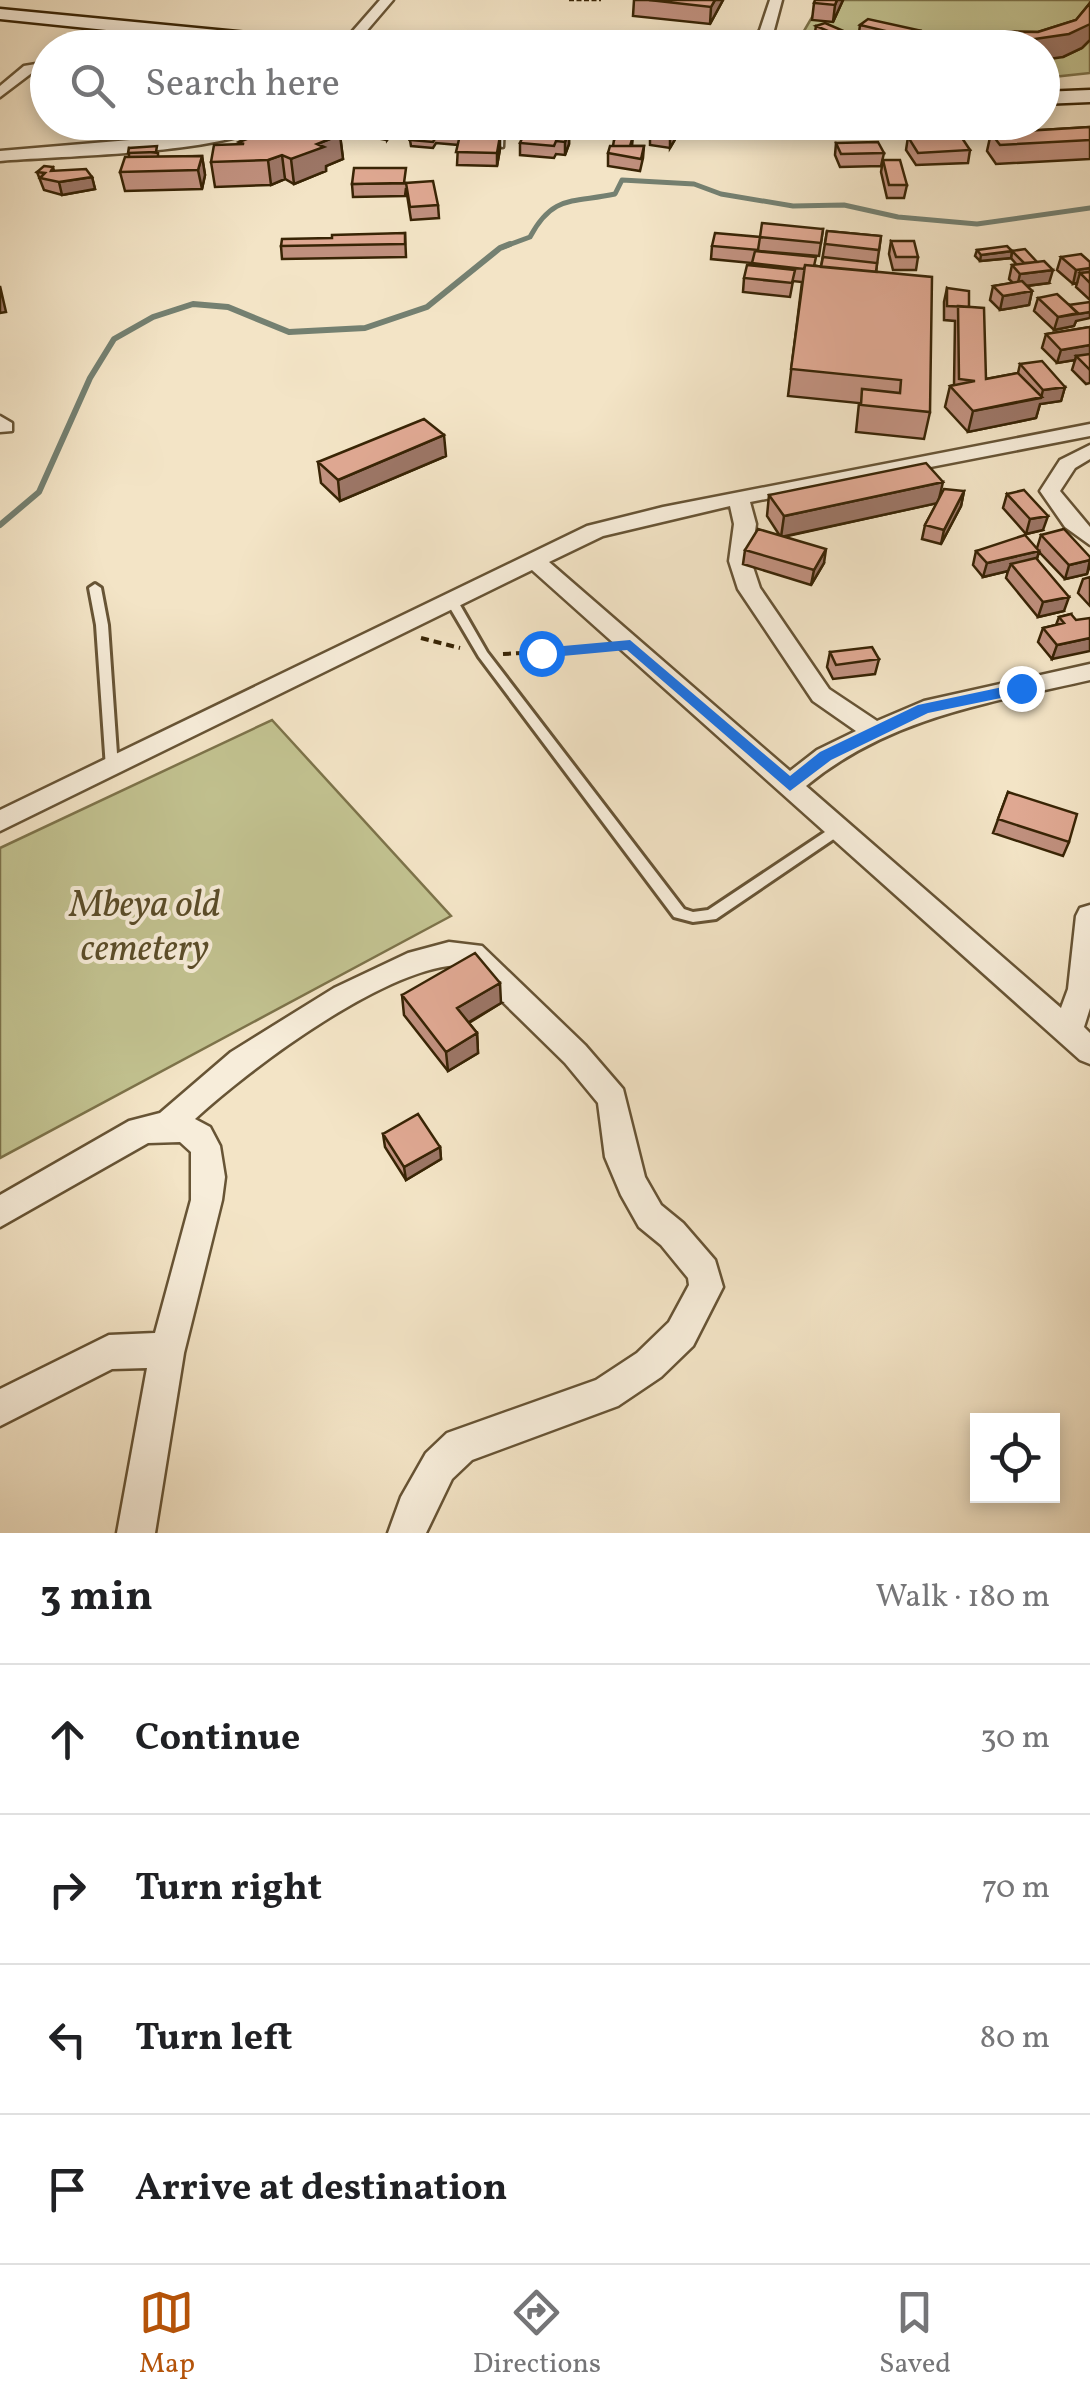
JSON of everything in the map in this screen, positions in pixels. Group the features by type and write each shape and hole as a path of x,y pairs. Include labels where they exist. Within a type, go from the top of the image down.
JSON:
{"street":[{"path":"360,30 387,0"},
{"path":"767,30 776,0"},
{"path":"0,14 134,30"},
{"path":"0,93 30,70"},
{"path":"1060,97 1090,96"},
{"path":"0,156 190,140"},
{"path":"498,140 498,144"},
{"path":"0,821 596,531 738,498 1090,430"},
{"path":"1090,451 1067,464 1050,491 1072,522 1090,538"},
{"path":"738,498 746,524 740,561 750,589 821,695 872,730"},
{"path":"534,560 1079,1041"},
{"path":"790,785 826,756 872,730 924,709 1090,672"},
{"path":"1079,1041 1090,916"},
{"path":"0,1212 140,1131 169,1124 223,1076 288,1030 415,960 459,949 472,954 575,1054 612,1098 622,1157 632,1185 650,1216 672,1234 703,1271 706,1287 682,1334 650,1365 606,1394 460,1446 439,1466 414,1510 407,1533"},
{"path":"136,1533 168,1350 202,1218 208,1155 202,1141 169,1124"},
{"path":"0,1408 109,1352 168,1350"}],"lane":[{"path":"95,588 112,768"},
{"path":"452,601 482,652 679,913 693,918 711,915 840,829"}],"path":[{"path":"570,0 601,0"},
{"path":"392,630 482,652 630,645"}],"green space":[{"path":"822,0 1090,0 1090,73 1060,76 1060,30 804,30"},
{"name":"Mbeya old cemetery","path":"272,720 451,916 0,1158 0,848"}],"building":[{"path":"649,0 715,0 711,7"},
{"path":"837,0 835,5 814,3"},
{"path":"1090,3 1090,24 1060,35 1060,30 1044,30 1076,20"},
{"path":"868,19 918,30 881,30 860,25"},
{"path":"825,23 841,30 825,30 816,26"},
{"path":"1090,127 1090,140 1000,145 996,140 1060,140 1060,129"},
{"path":"327,140 317,144 324,147 291,159 282,155 268,160 211,162 214,145 244,144 239,142"},
{"path":"459,140 499,140 497,153 456,152"},
{"path":"566,140 556,141 554,146 520,143"},
{"path":"614,140 632,140 630,146 613,146"},
{"path":"910,140 963,140 970,150 918,153"},
{"path":"878,142 884,153 841,154 836,143"},
{"path":"157,146 156,152 128,153 129,148"},
{"path":"610,146 644,146 641,159 608,153"},
{"path":"202,156 198,170 120,172 125,157"},
{"path":"883,160 900,160 907,185 889,185"},
{"path":"44,166 53,167 51,171 86,169 92,177 59,182 40,178 45,173 37,172"},
{"path":"354,168 406,168 404,183 352,184"},
{"path":"433,181 438,205 410,207 406,183"},
{"path":"762,223 823,229 821,243 760,237"},
{"path":"827,231 881,236 879,250 825,244"},
{"path":"405,233 405,244 281,246 282,239"},
{"path":"715,233 760,237 758,250 712,246"},
{"path":"891,241 914,241 918,257 896,257"},
{"path":"1007,246 1012,251 981,255 977,250"},
{"path":"1025,249 1037,262 1024,263 1012,251"},
{"path":"755,251 816,257 814,266 805,265 804,269 752,263"},
{"path":"1081,254 1090,262 1090,268 1076,270 1061,257"},
{"path":"823,257 877,263 876,272 821,267"},
{"path":"1044,261 1053,270 1020,274 1012,265"},
{"path":"747,265 795,270 792,283 744,278"},
{"path":"805,265 932,277 930,412 861,405 862,389 900,393 901,380 791,369"},
{"path":"1022,281 1032,291 1003,296 993,286"},
{"path":"947,288 969,291 969,307 947,306"},
{"path":"1057,294 1078,313 1058,317 1038,298"},
{"path":"1090,302 1090,312 1078,314 1069,305"},
{"path":"958,306 984,308 986,379 1018,373 1042,397 973,411 950,386 975,381 959,379"},
{"path":"1090,327 1090,345 1061,350 1046,334"},
{"path":"1090,354 1090,370 1076,356"},
{"path":"1042,361 1065,387 1043,390 1020,364"},
{"path":"424,419 444,435 338,480 318,462"},
{"path":"926,463 943,482 784,516 769,495"},
{"path":"944,489 964,491 944,530 925,525"},
{"path":"1024,490 1048,516 1030,519 1007,494"},
{"path":"758,529 826,549 814,570 745,550"},
{"path":"1064,529 1090,560 1069,565 1041,535"},
{"path":"1025,535 1039,551 987,563 976,551"},
{"path":"1036,558 1069,597 1043,602 1011,564"},
{"path":"1071,614 1076,620 1090,618 1090,638 1057,645 1043,628 1064,623 1059,617"},
{"path":"872,647 879,659 836,665 830,652"},
{"path":"1008,792 1077,814 1069,842 998,819"},
{"path":"475,953 500,983 457,1008 477,1033 446,1052 402,995"},
{"path":"418,1114 440,1147 404,1167 383,1134"}],"waterway":[{"path":"503,247 530,237 556,207 615,194 622,180 694,184 721,194 793,206 844,205 898,217 977,224 1090,208"},
{"path":"0,525 39,492 90,378 114,339 153,317 193,304 228,307 289,332 365,328 427,307 510,244"}],"route":[{"path":"541,653 630,645 790,785 826,756 872,730 924,709 1021,688"}]}
